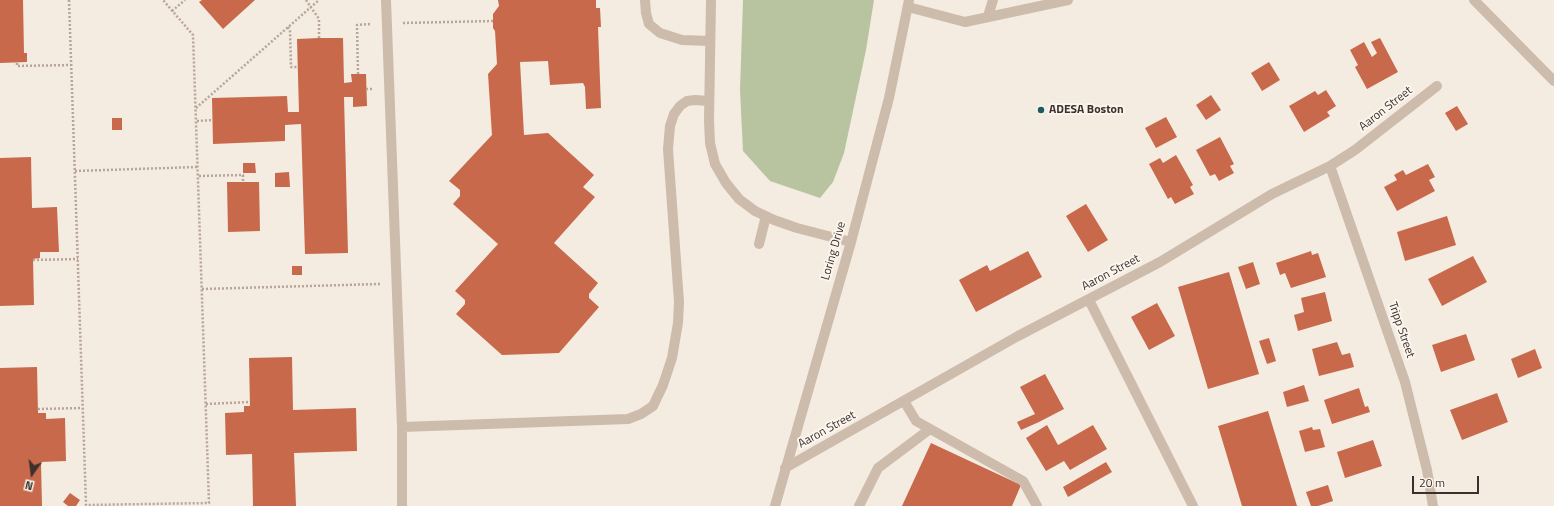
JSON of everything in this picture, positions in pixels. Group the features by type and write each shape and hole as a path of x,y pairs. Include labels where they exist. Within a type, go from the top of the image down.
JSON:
{"street":[{"path":"386,0 402,427 402,506"},
{"path":"646,0 646,13 649,24 660,33 682,40 710,41"},
{"path":"711,0 709,101 710,143 714,164 726,183 739,198 755,211 797,228 851,242"},
{"path":"988,16 993,0"},
{"path":"909,4 965,22 1068,0"},
{"path":"1474,0 1554,81"},
{"name":"Loring Drive","path":"775,506 851,242 889,98 909,4"},
{"name":"Aaron Street","path":"785,468 1018,336 1160,262 1272,194 1330,166 1355,150 1437,86"},
{"path":"402,427 628,419 641,414 654,406 672,358 678,324 679,302 668,149 670,126 674,114 680,106 687,101 709,101"},
{"name":"Tripp Street","path":"1330,166 1405,382 1427,470 1433,506"},
{"path":"759,244 766,216"},
{"path":"1089,300 1193,506"},
{"path":"904,401 916,421 1023,481 1037,506"},
{"path":"859,506 878,468 930,429"}],"path":[{"path":"69,0 86,505 178,505 209,502 193,35 163,0"},
{"path":"172,11 185,0"},
{"path":"306,0 319,19 319,38"},
{"path":"196,108 319,0"},
{"path":"358,74 357,25 493,21"},
{"path":"288,27 290,30 291,68 298,67"},
{"path":"17,63 17,66 72,65"},
{"path":"197,121 213,120"},
{"path":"75,171 198,167"},
{"path":"198,176 243,175 243,182"},
{"path":"33,260 78,259"},
{"path":"202,289 396,283"},
{"path":"206,404 250,402"},
{"path":"38,409 82,408"}],"green space":[{"path":"743,0 874,0 866,50 844,153 833,182 820,198 770,181 743,151 740,90"}],"building":[{"path":"0,0 23,0 24,53 27,53 27,62 0,63"},
{"path":"202,0 255,0 223,29 199,2"},
{"path":"498,0 596,0 596,8 600,8 601,27 598,27 601,108 586,109 585,87 583,83 550,85 548,61 520,62 524,135 548,133 594,175 583,187 595,197 554,243 598,283 589,294 589,298 599,307 559,353 502,355 456,314 465,304 465,300 455,291 498,244 453,204 460,196 460,190 449,181 492,135 488,74 497,64 493,14 499,6"},
{"path":"343,38 344,83 352,82 351,74 366,74 367,106 353,107 353,97 344,97 348,253 305,254 301,124 285,125 285,141 213,144 212,98 287,96 288,112 299,112 297,39"},
{"path":"1380,38 1398,72 1367,89 1355,67 1358,65 1350,50 1364,42 1372,57 1377,53 1371,42"},
{"path":"1269,62 1280,80 1262,91 1251,73"},
{"path":"1326,90 1336,106 1327,112 1330,116 1304,132 1289,106 1315,91 1318,95"},
{"path":"1211,95 1221,110 1206,120 1196,105"},
{"path":"1457,106 1468,124 1456,131 1445,113"},
{"path":"1166,117 1177,137 1156,148 1145,128"},
{"path":"112,118 122,118 122,130 112,130"},
{"path":"1220,137 1234,164 1230,166 1234,173 1219,181 1215,174 1210,176 1196,150"},
{"path":"1176,155 1193,185 1190,187 1194,194 1175,204 1171,197 1168,199 1149,164 1160,158 1163,163"},
{"path":"31,157 32,208 57,207 59,252 40,252 40,258 33,259 34,305 0,306 0,158"},
{"path":"243,163 255,163 256,173 243,173"},
{"path":"1428,164 1435,177 1429,180 1435,191 1397,211 1384,187 1397,180 1394,175 1403,170 1406,175"},
{"path":"289,172 290,187 275,187 275,173"},
{"path":"227,182 259,182 260,231 228,232"},
{"path":"1086,204 1108,240 1088,252 1066,216"},
{"path":"1447,216 1456,245 1405,261 1397,232"},
{"path":"1028,251 1042,277 976,312 959,280 987,265 990,271"},
{"path":"1311,251 1312,255 1318,253 1326,277 1291,288 1285,273 1280,275 1276,263"},
{"path":"1473,256 1487,282 1442,306 1428,279"},
{"path":"1253,262 1260,284 1246,289 1238,267"},
{"path":"292,266 302,266 302,275 292,275"},
{"path":"1229,272 1259,374 1208,389 1178,287"},
{"path":"1325,292 1332,321 1298,331 1294,315 1304,312 1301,298"},
{"path":"1157,303 1175,336 1149,350 1131,317"},
{"path":"1466,334 1475,360 1441,372 1432,345"},
{"path":"1269,338 1276,361 1267,364 1259,341"},
{"path":"1337,342 1342,355 1350,353 1354,367 1319,376 1312,349"},
{"path":"1535,349 1542,368 1518,378 1511,359"},
{"path":"292,357 293,410 356,408 357,451 294,453 296,506 253,506 252,454 226,455 225,413 244,412 244,406 250,406 249,358"},
{"path":"37,367 38,413 46,413 46,419 65,418 66,461 41,462 42,506 0,506 0,368"},
{"path":"1045,374 1064,409 1021,430 1017,422 1035,414 1020,387"},
{"path":"1304,385 1309,401 1287,407 1283,392"},
{"path":"1359,388 1365,407 1368,406 1370,412 1332,424 1324,400"},
{"path":"1497,393 1508,422 1462,440 1450,410"},
{"path":"1268,411 1297,506 1242,506 1218,426"},
{"path":"1047,425 1058,445 1093,425 1107,449 1070,470 1064,461 1046,471 1026,438"},
{"path":"1312,427 1313,430 1320,429 1325,447 1305,452 1299,431"},
{"path":"1373,440 1382,466 1345,478 1337,452"},
{"path":"931,443 1021,485 1012,506 902,506"},
{"path":"1106,462 1112,472 1068,497 1063,487"},
{"path":"1328,485 1333,501 1318,506 1311,506 1306,492"},
{"path":"70,493 80,500 76,506 68,506 63,502"}],"place":[{"name":"ADESA Boston","path":"1041,110"}]}
